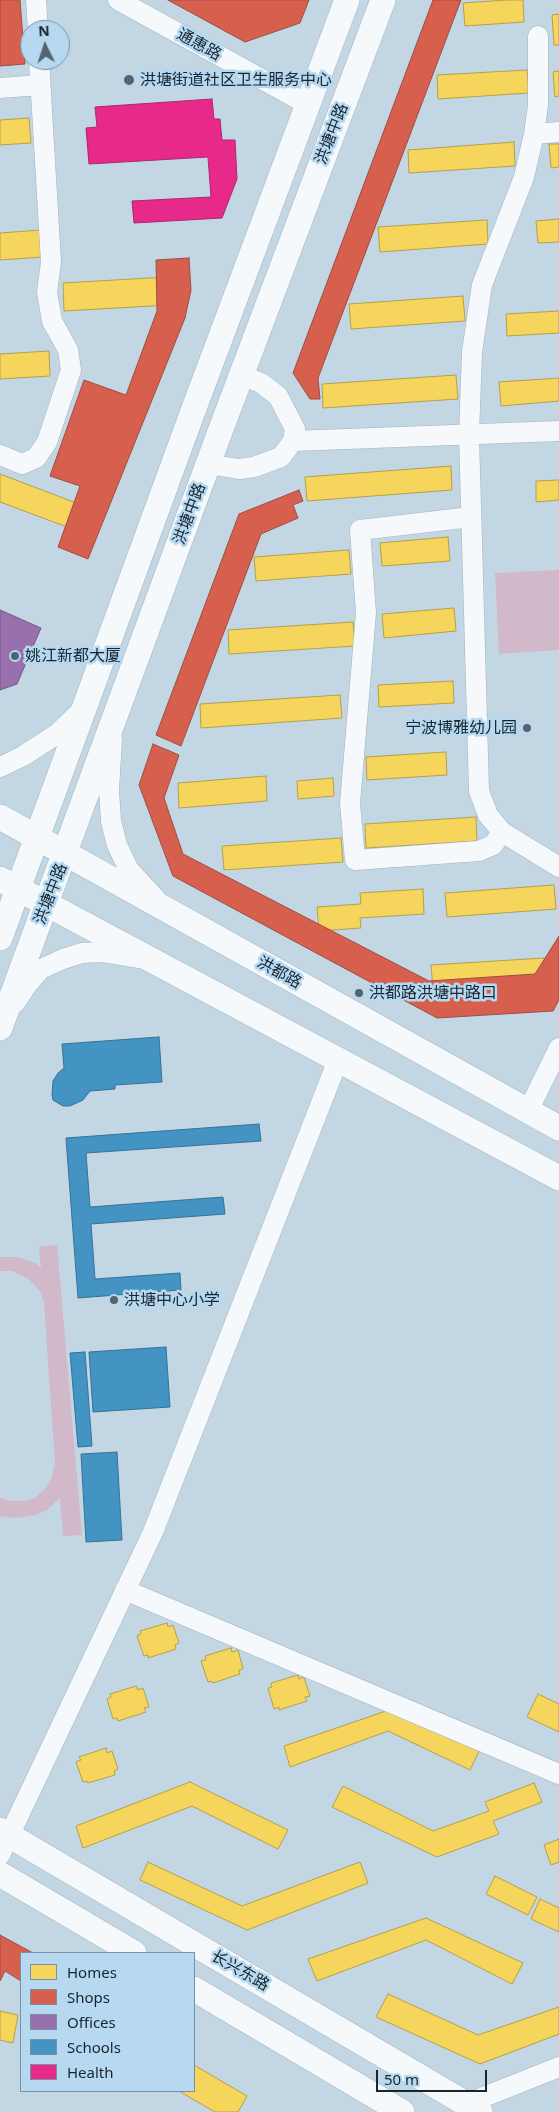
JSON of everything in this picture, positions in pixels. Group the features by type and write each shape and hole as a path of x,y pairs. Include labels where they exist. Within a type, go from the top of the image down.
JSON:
{"main road":[{"name":"洪塘中路","path":"0,938 9,884 38,838 307,104 347,0"},
{"name":"洪塘中路","path":"0,1027 66,854 241,375 383,0"},
{"name":"洪都路","path":"0,817 559,1128"},
{"path":"9,884 559,1178"},
{"name":"长兴东路","path":"3,1840 473,2108"},
{"path":"0,1874 132,1952"},
{"path":"195,1990 402,2112"}],"street":[{"path":"36,0 37,20"},
{"name":"通惠路","path":"118,0 307,104"},
{"path":"538,36 538,105 534,134 524,177 482,285 472,352 469,435 471,517 479,791 488,815 502,832 559,867"},
{"path":"0,455 22,464 36,458 47,442 71,370 68,350 52,321 47,292 51,262 39,70"},
{"path":"0,88 40,85"},
{"path":"534,134 559,132"},
{"path":"208,464 239,469 254,467 280,457 293,441 295,429 278,396 261,383 241,375"},
{"path":"293,441 559,431"},
{"path":"471,517 360,530 366,613 350,803 355,860 479,851 493,845 502,832"},
{"path":"0,767 23,756 57,734 85,707"},
{"path":"114,722 109,790 111,822 117,845 129,870 164,909"},
{"path":"0,1027 27,985 37,974 42,969 63,959 82,953 101,952 154,962"},
{"path":"528,1111 559,1048"},
{"path":"3,1840 153,1532 338,1060"},
{"path":"125,1590 559,1774"},
{"path":"473,2108 559,2067"}],"shaded area":[{"path":"559,570 559,650 499,654 495,573"},
{"path":"57,1245 82,1535 63,1536 60,1498 47,1510 36,1515 16,1518 0,1516 0,1498 10,1501 23,1501 35,1498 45,1489 52,1477 55,1462 44,1303 41,1293 29,1279 12,1271 0,1271 0,1257 19,1257 37,1264 41,1268 39,1247"}],"building: Homes":[{"path":"241,0 272,0 273,20 242,22"},
{"path":"523,0 524,22 465,26 463,3"},
{"path":"0,2 8,2 10,28 0,29"},
{"path":"559,14 559,45 554,45 552,15"},
{"path":"527,70 529,93 438,99 437,75"},
{"path":"559,71 559,96 555,97 553,72"},
{"path":"29,118 31,143 0,145 0,120"},
{"path":"514,142 515,166 409,173 408,150"},
{"path":"549,144 559,144 559,167 551,168"},
{"path":"559,219 559,242 538,243 536,221"},
{"path":"487,220 488,244 380,252 378,227"},
{"path":"41,230 43,257 0,260 0,233"},
{"path":"167,277 169,305 64,311 63,283"},
{"path":"463,296 465,321 351,329 349,304"},
{"path":"559,311 559,333 507,336 506,314"},
{"path":"49,351 50,376 0,379 0,354"},
{"path":"456,375 458,399 323,408 322,384"},
{"path":"559,378 559,401 501,406 499,382"},
{"path":"84,383 132,400 124,423 75,406"},
{"path":"451,466 452,490 307,501 305,477"},
{"path":"0,474 92,509 83,533 0,502"},
{"path":"559,480 559,500 536,502 536,481"},
{"path":"448,537 450,561 382,566 380,543"},
{"path":"349,550 351,574 256,581 254,557"},
{"path":"454,608 456,631 384,638 382,614"},
{"path":"353,622 355,646 229,654 228,630"},
{"path":"453,681 454,703 379,707 378,685"},
{"path":"340,695 342,718 201,728 200,704"},
{"path":"446,752 447,775 367,780 366,757"},
{"path":"266,776 267,801 179,808 178,783"},
{"path":"333,778 334,796 298,799 297,781"},
{"path":"476,817 477,841 366,848 365,824"},
{"path":"341,838 343,862 224,870 222,846"},
{"path":"554,885 556,909 447,917 445,893"},
{"path":"423,889 424,914 360,918 361,928 319,931 317,907 361,904 360,893"},
{"path":"544,958 546,983 433,990 431,965"},
{"path":"167,1623 168,1627 173,1625 179,1643 175,1645 176,1649 148,1658 148,1655 144,1656 137,1636 141,1634 140,1631"},
{"path":"231,1648 232,1652 238,1650 243,1669 239,1670 240,1674 213,1683 212,1681 208,1682 201,1661 206,1660 205,1656"},
{"path":"298,1675 299,1679 304,1677 310,1696 305,1697 307,1701 279,1710 279,1707 274,1709 268,1688 272,1687 271,1683"},
{"path":"136,1686 138,1690 143,1688 149,1707 144,1708 146,1712 118,1721 117,1718 113,1719 107,1699 111,1697 110,1694"},
{"path":"538,1694 559,1704 559,1732 527,1717"},
{"path":"389,1710 480,1749 470,1770 388,1731 290,1767 284,1746"},
{"path":"106,1748 107,1753 112,1751 118,1769 114,1771 115,1775 88,1783 87,1781 83,1782 76,1762 81,1760 79,1757"},
{"path":"190,1782 288,1830 278,1849 192,1806 83,1848 76,1826"},
{"path":"534,1783 542,1802 493,1821 499,1834 437,1857 332,1807 343,1786 433,1831 489,1811 485,1802"},
{"path":"559,1839 559,1862 551,1865 544,1845"},
{"path":"148,1862 242,1906 360,1862 368,1883 247,1930 140,1880"},
{"path":"495,1876 537,1897 528,1915 486,1894"},
{"path":"540,1899 559,1908 559,1932 531,1919"},
{"path":"426,1918 523,1963 512,1984 426,1940 317,1981 308,1959"},
{"path":"388,1994 478,2035 559,2007 559,2034 480,2064 376,2017"},
{"path":"0,2011 18,2015 13,2043 0,2040"},
{"path":"195,2066 247,2096 238,2112 215,2112 181,2092 195,2092"}],"building: Shops":[{"path":"0,0 20,0 22,20 20,20 20,64 0,66"},
{"path":"168,0 309,0 300,23 245,42"},
{"path":"433,0 461,0 318,378 320,399 310,399 293,373"},
{"path":"189,258 191,290 185,318 88,559 58,547 80,486 50,476 84,380 126,395 157,311 156,260"},
{"path":"299,490 303,501 293,505 298,518 261,534 181,746 156,735 239,514"},
{"path":"153,744 179,755 164,798 183,854 429,981 535,974 559,936 559,1000 553,1011 437,1018 173,876 139,785"},
{"path":"0,1935 31,1952 20,1952 20,1980 5,1971 0,1981"}],"building: Offices":[{"name":"姚江新都大厦","path":"0,610 41,628 17,684 0,690"}],"building: Schools":[{"path":"159,1037 162,1082 115,1085 115,1089 90,1091 83,1100 70,1106 63,1106 53,1100 53,1081 64,1068 62,1044"},
{"path":"259,1124 261,1141 86,1153 90,1207 223,1197 225,1214 91,1224 95,1279 180,1273 181,1290 78,1298 66,1138"},
{"path":"166,1347 170,1407 93,1412 89,1352"},
{"path":"85,1352 92,1446 78,1447 70,1353"},
{"path":"117,1452 122,1540 86,1542 81,1454"}],"building: Health":[{"path":"212,99 214,119 220,119 222,140 235,140 237,179 222,218 134,223 132,201 211,197 208,157 89,164 86,128 97,127 95,107"}],"place":[{"name":"洪塘街道社区卫生服务中心","path":"129,80"},
{"name":"姚江新都大厦","path":"15,656"},
{"name":"宁波博雅幼儿园","path":"527,728"},
{"name":"洪都路洪塘中路口","path":"359,993"},
{"name":"洪塘中心小学","path":"114,1300"}]}
